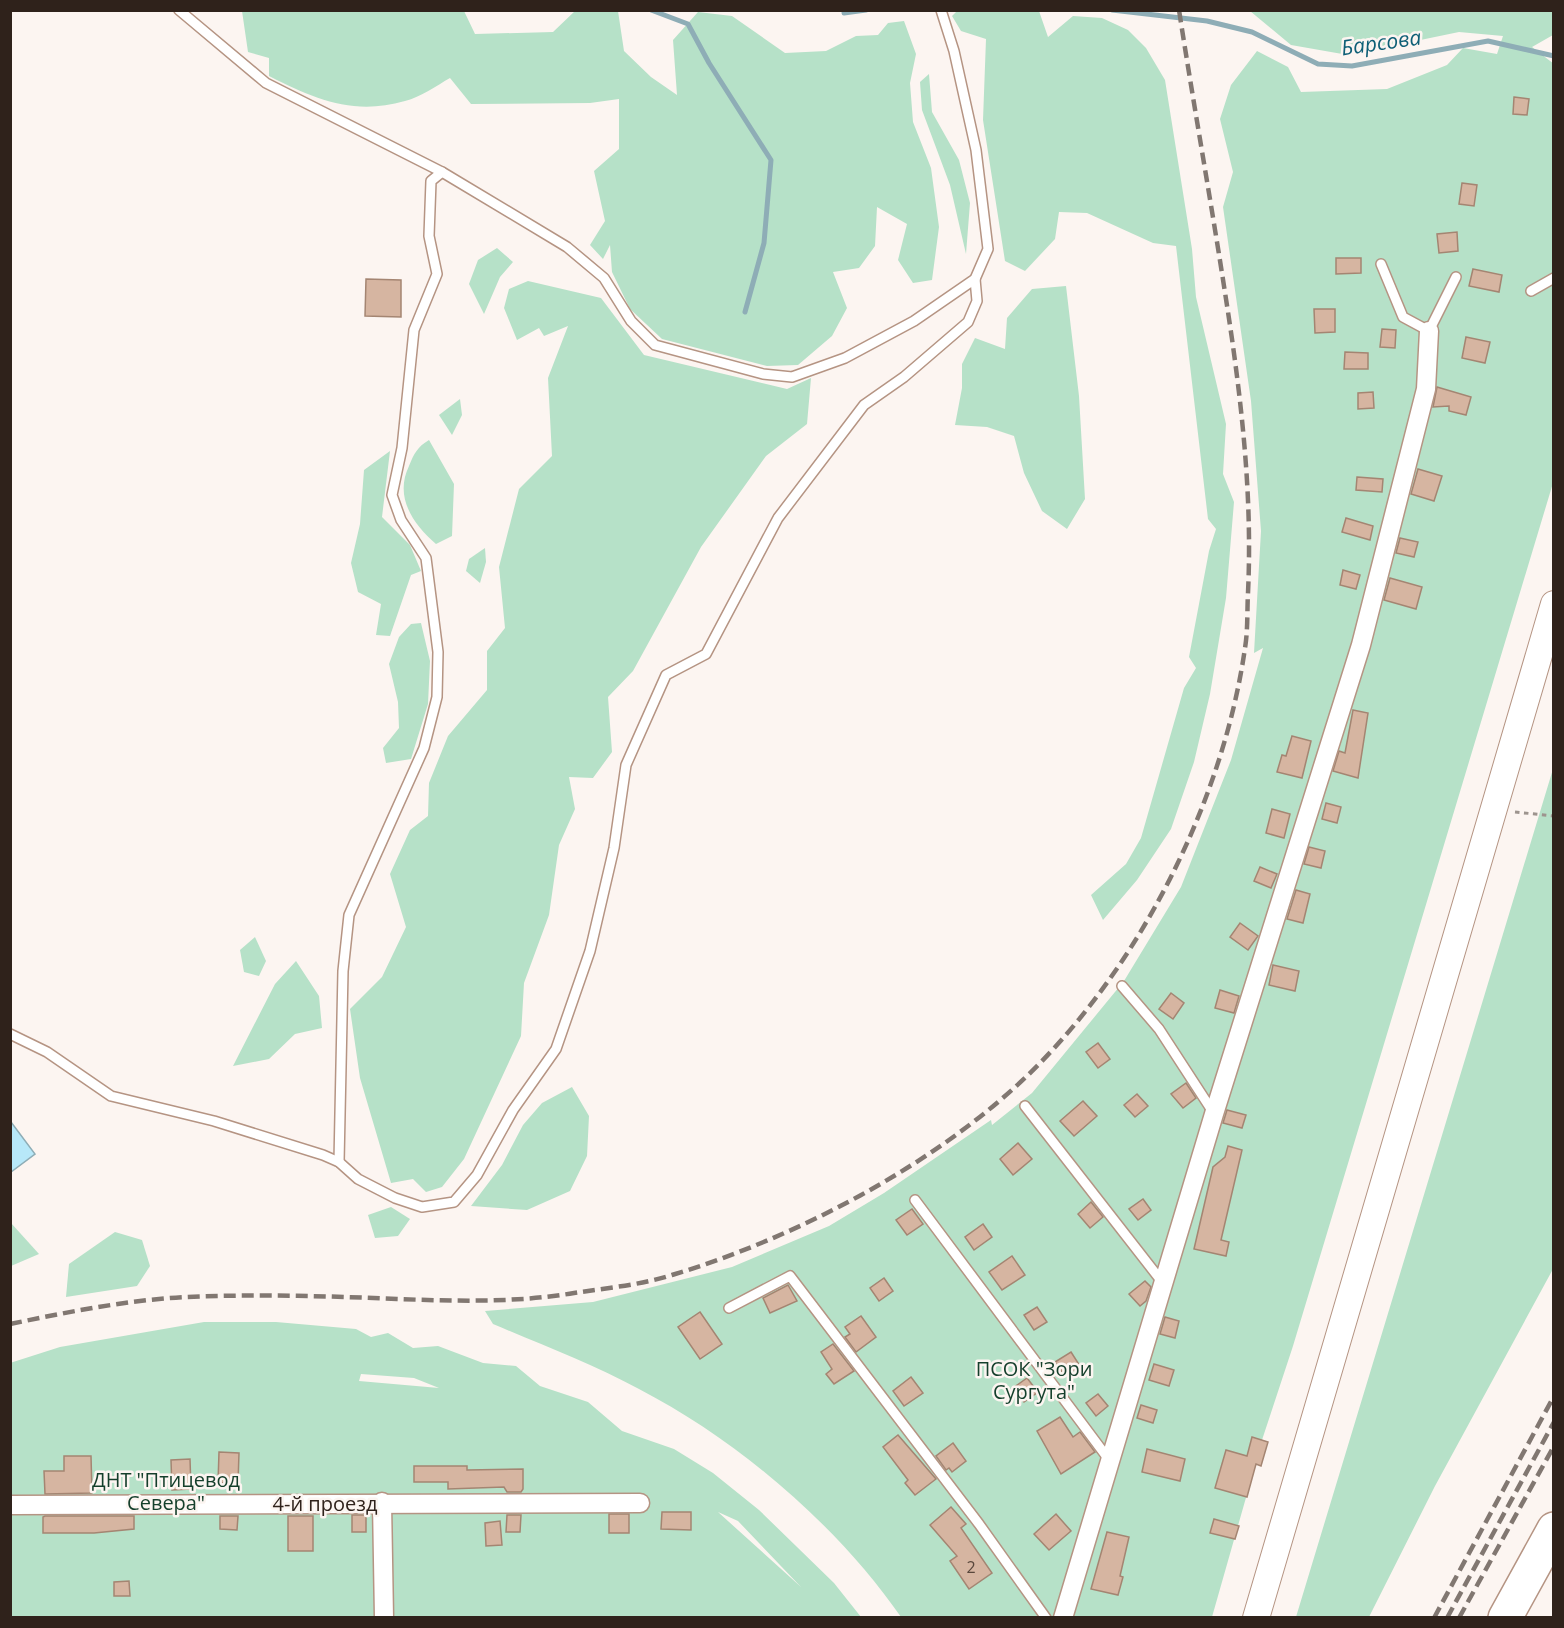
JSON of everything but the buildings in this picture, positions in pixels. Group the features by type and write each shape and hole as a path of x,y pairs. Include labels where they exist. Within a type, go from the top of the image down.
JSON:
{"highway":[{"path":"1505,1617 1554,1529"}],"main road":[{"path":"1256,1617 1554,603"}],"street":[{"path":"1063,1617 1214,1114 1360,645 1426,389 1429,331"},
{"path":"382,1502 384,1617"},
{"name":"4-й проезд","path":"10,1505 382,1502 640,1503"}],"lane":[{"path":"178,10 266,83 442,172 567,247 604,278 631,321 655,345 763,374 792,376 845,358 914,321 975,279"},
{"path":"10,1034 47,1052 111,1096 214,1121 339,1161 358,1179 395,1198 423,1207 453,1202 477,1175 513,1110 556,1049 590,951 614,848 626,765 666,675 706,654 778,518 864,405 904,376 969,322 978,301 975,279 988,249 987,238 976,150 943,14"},
{"path":"339,1161 343,971 349,915 424,748 437,697 438,652 426,558 401,520 392,495 402,448 414,330 438,274 429,236 431,181 442,172"},
{"path":"1381,264 1403,317 1429,331 1456,277"},
{"path":"1531,291 1554,278"},
{"path":"1122,986 1159,1029 1214,1114"},
{"path":"1025,1106 1163,1283"},
{"path":"915,1200 1110,1461"},
{"path":"729,1308 790,1276 979,1524 1046,1617"}],"path":[{"path":"1493,806 1523,814 1554,816"}],"green space":[{"path":"242,11 464,11 475,34 553,32 575,11 618,11 624,51 651,77 677,95 673,40 698,12 732,16 785,53 826,51 856,36 878,35 888,23 904,21 916,54 910,83 913,122 931,168 939,227 932,280 913,283 898,260 907,224 877,207 875,246 859,268 833,272 847,308 832,336 798,365 767,366 662,339 630,309 612,272 610,245 603,259 590,245 605,221 594,171 619,149 619,99 590,103 471,104 450,78 417,97 405,101 368,107 335,103 302,92 269,76 269,58 248,52"},
{"path":"957,11 1039,11 1048,37 1073,16 1102,18 1128,30 1146,48 1165,80 1192,249 1196,297 1226,424 1223,474 1234,502 1226,598 1210,694 1194,762 1171,829 1137,880 1103,920 1091,895 1126,864 1141,838 1184,688 1196,668 1189,657 1209,551 1216,529 1208,519 1176,246 1153,243 1087,213 1059,212 1055,239 1025,271 1005,261 983,120 986,39 961,31 952,16"},
{"name":"ПСОК \"Зори Сургута\"","path":"1250,11 1553,11 1553,35 1532,47 1554,64 1553,483 1293,1346 1262,1440 1252,1438 1247,1455 1257,1459 1212,1617 901,1617 847,1550 816,1518 749,1460 676,1410 639,1389 603,1371 493,1324 485,1311 593,1302 732,1267 829,1226 884,1193 991,1120 992,1125 1032,1093 1124,981 1181,887 1231,760 1263,648 1254,653 1261,531 1251,401 1223,207 1233,172 1220,119 1231,85 1257,51 1288,67 1301,92 1387,89 1447,65 1463,48 1497,54 1503,36 1459,32 1348,55 1291,45"},
{"path":"929,74 932,112 959,160 970,203 966,254 950,185 922,110 920,82"},
{"path":"497,248 513,262 500,277 484,314 469,284 478,260"},
{"path":"528,281 601,298 644,355 787,389 811,378 807,424 766,456 701,547 633,671 608,697 612,752 593,778 569,777 575,809 559,845 549,915 524,983 521,1036 464,1159 442,1187 426,1192 413,1179 391,1183 360,1078 350,1009 382,977 406,927 390,874 410,830 428,816 429,783 448,736 487,690 487,651 505,628 499,567 519,489 552,456 548,378 568,326 544,336 539,328 517,340 504,308 509,289"},
{"path":"1066,286 1079,396 1085,499 1067,529 1042,511 1024,473 1014,436 987,427 955,425 962,388 962,364 975,338 1005,349 1007,318 1032,289"},
{"path":"460,399 462,415 452,435 439,415"},
{"path":"429,440 454,484 452,536 436,544 413,519 405,499 404,488 405,477 414,454"},
{"path":"390,451 382,517 410,545 421,571 411,575 390,636 376,635 381,604 358,592 351,563 360,524 364,470"},
{"path":"485,548 486,562 480,583 466,571 469,559"},
{"path":"421,623 430,661 428,704 411,759 386,763 383,748 399,728 398,702 389,664 399,637 411,624"},
{"path":"1553,769 1553,1269 1435,1486 1369,1617 1296,1617"},
{"path":"255,937 266,961 259,976 244,972 240,950"},
{"path":"296,961 319,996 322,1028 295,1034 269,1059 233,1066 275,984"},
{"path":"572,1087 589,1116 587,1156 570,1191 527,1210 471,1206 502,1165 523,1125 542,1103"},
{"path":"391,1207 410,1219 398,1236 375,1238 368,1215"},
{"path":"11,1223 39,1254 10,1266"},
{"path":"115,1232 142,1240 150,1266 137,1286 66,1297 69,1264"},
{"name":"ДНТ \"Птицевод Севера\"","path":"204,1322 276,1322 356,1329 371,1337 388,1333 413,1348 438,1346 483,1363 516,1366 540,1386 588,1402 622,1431 674,1449 713,1473 759,1510 834,1583 861,1617 11,1617 10,1363 60,1347","holes":["361,1374 414,1378 439,1388 359,1381","718,1512 738,1521 801,1587"]}],"water":[{"path":"11,1122 35,1154 11,1172"}],"waterway":[{"path":"651,10 688,24 709,63 771,160 764,243 745,312"},
{"name":"Барсова","path":"844,13 866,10"},
{"name":"Барсова","path":"1112,10 1207,21 1252,32 1318,64 1352,66 1488,41 1554,56"}],"railway":[{"path":"10,1324 98,1307 164,1299 212,1296 318,1296 507,1300 623,1286 660,1278 719,1260 814,1220 906,1169 990,1109 1027,1076 1068,1033 1105,985 1139,934 1170,879 1196,823 1217,765 1234,706 1246,641 1249,529 1240,402 1226,298 1179,10"},
{"path":"1434,1618 1554,1396"},
{"path":"1447,1618 1554,1422"},
{"path":"1459,1618 1554,1446"}]}
